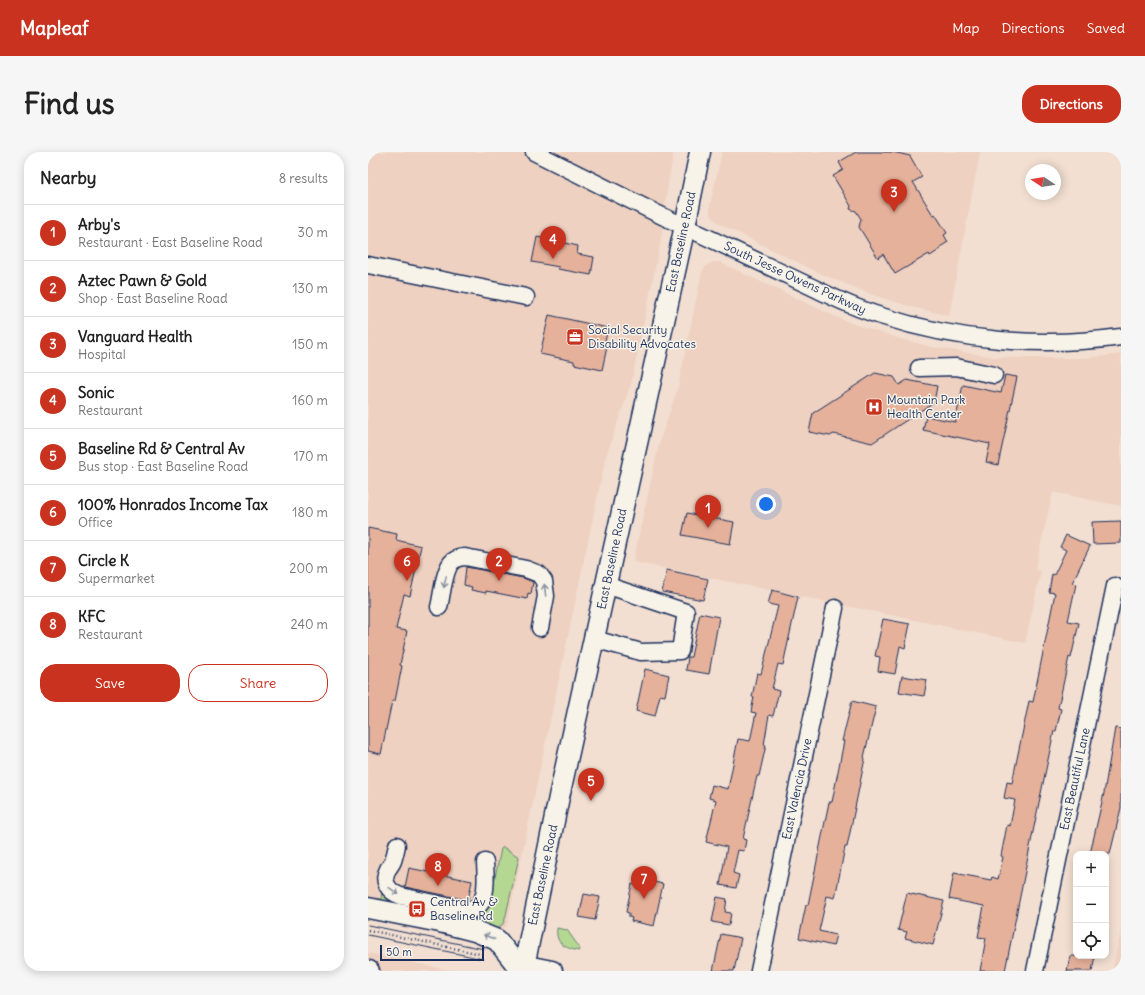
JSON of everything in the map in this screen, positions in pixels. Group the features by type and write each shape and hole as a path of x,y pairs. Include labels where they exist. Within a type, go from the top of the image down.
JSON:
{"main road":[{"name":"East Baseline Road","path":"517,968 548,850 700,152"},
{"path":"368,908 440,922 475,931 497,940 517,968 552,971"}],"street":[{"name":"South Jesse Owens Parkway","path":"534,152 837,299 879,316 916,326 972,337 1008,340 1066,341 1121,337"},
{"path":"368,265 526,297"},
{"path":"919,368 956,367 994,375"},
{"path":"439,607 448,567 458,558 465,557 526,569 539,574 544,581 546,596 540,628"},
{"path":"594,639 641,652 680,651 686,612 606,585"},
{"name":"East Beautiful Lane","path":"1035,971 1115,586"},
{"name":"East Valencia Drive","path":"759,971 835,608"},
{"path":"397,845 393,862 386,874 386,884 393,893 466,910 477,908 480,904 487,881 485,862"}],"path":[{"path":"368,930 486,955"}],"shaded area":[{"path":"368,152 674,152 660,245 631,384 606,456 507,925 500,932 368,909"},
{"path":"722,152 980,152 949,316 876,296 843,283 813,270 720,224 710,213 710,205"},
{"path":"714,262 719,262 836,317 859,326 932,347 994,357 1087,358 1121,354 1121,506 1053,492 1035,570 1041,571 1025,643 633,562 660,440 678,387 702,271 707,265"},
{"path":"1121,930 1121,971 1112,971"},
{"path":"368,953 452,971 368,971"}],"green space":[{"path":"503,847 519,857 505,919 503,924 496,930 380,909 382,890 394,901 470,918 482,915 486,912 489,906 501,849"},
{"path":"557,928 567,930 579,947 579,951 565,947 559,942"}],"building":[{"path":"856,152 893,152 910,156 922,177 913,182 933,215 935,214 947,233 944,235 948,242 940,247 941,249 930,256 929,254 895,274 883,254 878,258 859,227 861,219 856,211 850,209 851,206 833,176 843,170 839,162"},
{"path":"537,237 578,246 577,254 594,257 591,275 558,269 559,267 532,262"},
{"name":"Social Security Disability Advocates","path":"549,315 608,328 604,346 607,347 602,370 574,364 574,361 540,354"},
{"name":"Mountain Park Health Center","path":"875,373 894,377 899,385 907,380 937,386 934,402 872,443 834,434 830,436 809,432 813,413"},
{"path":"1005,375 1017,377 998,465 986,462 990,444 923,430 926,416 955,422 963,385 1001,393"},
{"path":"687,513 734,522 730,544 682,535"},
{"path":"1121,521 1121,543 1093,544 1092,522"},
{"path":"368,528 397,534 396,540 421,546 410,596 404,594 396,629 407,631 395,701 392,701 381,754 368,751"},
{"path":"1066,535 1090,546 1072,583 1076,584 1068,621 1079,623 1071,658 1069,657 1058,708 1061,709 1056,731 1054,731 1005,971 980,971 986,938 978,937 984,906 949,899 954,873 991,880 992,877 998,879 1003,857 1001,856 1007,825 1010,826 1015,800 1004,798 1007,782 1012,783 1029,701 1033,702 1055,593 1049,592 1052,574 1054,575 1066,550 1060,547"},
{"path":"466,567 523,578 533,582 531,594 528,593 527,599 486,591 486,593 471,590 472,587 464,585"},
{"path":"667,570 708,579 703,600 662,592"},
{"path":"772,590 798,597 783,665 778,664 772,689 779,691 773,716 769,715 764,745 766,745 759,776 757,776 743,839 746,840 744,851 738,850 733,873 739,875 736,888 720,885 727,847 706,842 716,800 709,798 712,785 728,789 738,739 750,741 756,713 751,712 754,697 752,697 757,673 761,674 778,606 768,604"},
{"path":"700,613 719,617 709,674 686,670 688,657 691,657"},
{"path":"883,619 910,624 905,648 900,646 895,674 878,671 880,657 875,656"},
{"path":"645,669 669,675 665,696 660,695 655,716 636,711"},
{"path":"902,676 927,680 924,696 899,692"},
{"path":"852,701 876,707 864,757 847,847 845,847 835,898 827,896 819,931 836,935 833,946 799,938 806,905 808,905 829,802 832,802 844,741 842,741"},
{"path":"1115,728 1121,729 1121,808 1110,854 1109,851 1091,851 1104,793"},
{"path":"409,868 472,881 468,900 405,887"},
{"path":"640,879 663,884 654,926 631,921 632,918 629,917 629,913 626,912 632,884 636,885 637,881 640,881"},
{"path":"907,893 944,901 933,945 905,938 907,932 898,930"},
{"path":"584,894 600,897 595,920 579,917"},
{"path":"717,897 727,899 725,912 731,913 729,925 712,922"},
{"path":"721,934 741,938 734,971 713,971"},
{"path":"1070,956 1073,956 1073,959 1094,959 1092,971 1067,971"}],"tram line":[{"path":"368,925 484,949"},
{"path":"368,935 483,959"}],"place":[{"name":"Vanguard Health","path":"894,212"},
{"name":"Sonic","path":"553,259"},
{"name":"Social Security Disability Advocates","path":"575,337"},
{"name":"Mountain Park Health Center","path":"874,407"},
{"name":"Arby's","path":"708,528"},
{"name":"100% Honrados Income Tax","path":"407,581"},
{"name":"Aztec Pawn & Gold","path":"499,581"},
{"name":"Baseline Rd & Central Av","path":"591,801"},
{"name":"KFC","path":"438,886"},
{"name":"Circle K","path":"644,899"},
{"name":"Central Av & Baseline Rd","path":"417,909"}]}
